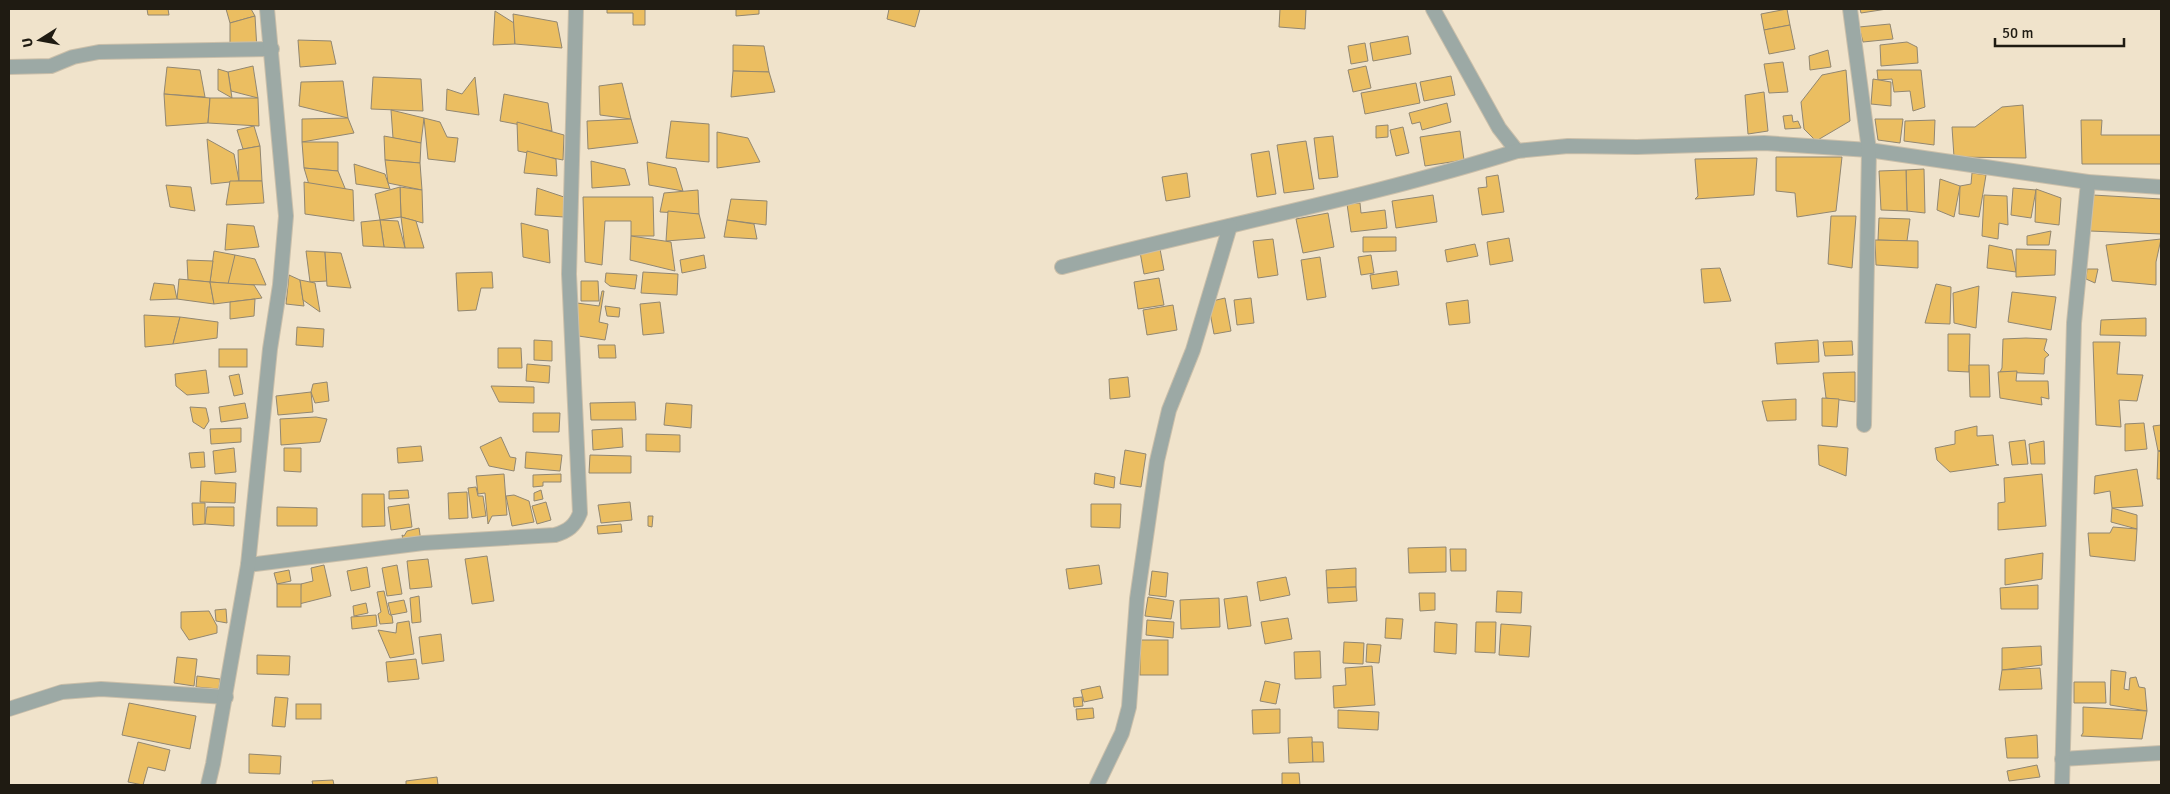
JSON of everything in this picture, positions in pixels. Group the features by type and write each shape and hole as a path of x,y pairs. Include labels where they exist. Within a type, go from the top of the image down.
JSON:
{"street":[{"path":"208,785 226,697 248,566 270,349 280,285 286,216 267,9"},
{"path":"248,566 424,543 563,533 576,522 580,513 569,274 576,9"},
{"path":"1433,9 1499,128 1517,151"},
{"path":"1850,9 1869,150 1864,425"},
{"path":"9,67 51,66 73,57 99,52 272,49"},
{"path":"1062,267 1156,242 1418,181 1517,151 1568,146 1637,147 1764,143 1869,150 2088,182 2161,187"},
{"path":"2062,785 2074,323 2088,182"},
{"path":"1097,785 1122,733 1129,708 1137,598 1159,452 1169,410 1193,350 1230,226"},
{"path":"9,709 62,692 101,689 226,697"},
{"path":"2062,760 2161,753"}],"building":[{"path":"147,9 168,9 169,15 148,15"},
{"path":"226,9 251,9 255,16 230,23"},
{"path":"607,9 645,9 645,25 633,25 633,13 607,13"},
{"path":"736,9 759,9 759,14 736,16"},
{"path":"889,9 920,9 915,27 887,19"},
{"path":"1280,9 1306,9 1305,29 1279,27"},
{"path":"1787,9 1790,25 1764,30 1761,14"},
{"path":"1860,9 1887,9 1861,13"},
{"path":"495,11 514,23 515,44 493,45"},
{"path":"513,14 557,22 562,48 515,44"},
{"path":"255,16 257,50 230,48 230,23"},
{"path":"1890,24 1893,39 1863,42 1859,27"},
{"path":"1790,25 1795,49 1769,54 1764,30"},
{"path":"1408,36 1411,54 1373,61 1370,43"},
{"path":"298,40 331,41 336,64 300,67"},
{"path":"1907,42 1917,47 1918,63 1881,66 1880,45"},
{"path":"1365,43 1368,61 1351,64 1348,46"},
{"path":"733,45 764,46 769,72 733,71"},
{"path":"1828,50 1831,67 1810,70 1809,56"},
{"path":"1783,62 1788,92 1769,93 1764,64"},
{"path":"253,66 258,98 231,91 228,72"},
{"path":"1366,66 1371,88 1353,92 1348,70"},
{"path":"167,67 200,70 205,97 164,94"},
{"path":"218,69 228,72 232,98 218,90"},
{"path":"1846,70 1850,121 1816,141 1804,129 1801,102 1822,75"},
{"path":"1877,70 1921,70 1925,107 1913,111 1910,91 1894,92 1892,79 1878,80"},
{"path":"733,71 769,72 775,92 731,97"},
{"path":"1451,76 1455,95 1424,101 1420,82"},
{"path":"373,77 421,79 423,111 371,109"},
{"path":"475,77 479,115 446,110 447,89 462,94"},
{"path":"1873,79 1891,82 1891,106 1871,104"},
{"path":"343,81 348,118 299,106 301,82"},
{"path":"622,83 631,119 600,115 599,86"},
{"path":"1416,83 1420,103 1365,114 1361,93"},
{"path":"1764,92 1768,131 1748,134 1745,95"},
{"path":"164,94 210,98 208,123 166,126"},
{"path":"504,94 548,103 552,131 500,121"},
{"path":"210,98 258,98 259,126 208,123"},
{"path":"1447,103 1451,122 1422,130 1420,122 1412,124 1409,113"},
{"path":"2023,105 2026,158 1954,157 1952,127 1975,127 2002,107"},
{"path":"391,110 424,118 421,143 393,138"},
{"path":"1792,115 1793,122 1798,121 1801,128 1785,129 1783,116"},
{"path":"348,118 354,133 302,142 302,119"},
{"path":"424,118 440,122 447,137 458,138 455,162 428,159"},
{"path":"631,119 638,143 588,149 587,121"},
{"path":"1875,119 1903,119 1900,143 1878,140"},
{"path":"1935,120 1934,145 1904,141 1905,121"},
{"path":"2081,120 2102,120 2101,135 2161,135 2161,164 2082,164"},
{"path":"671,121 709,124 709,162 666,158"},
{"path":"517,122 564,135 563,160 518,151"},
{"path":"1388,125 1388,137 1376,138 1376,126"},
{"path":"254,126 260,146 243,149 237,130"},
{"path":"1403,127 1409,153 1396,156 1390,130"},
{"path":"1460,131 1464,160 1425,166 1420,137"},
{"path":"717,132 748,138 760,162 717,168"},
{"path":"384,136 421,143 420,163 385,160"},
{"path":"1333,136 1338,177 1319,179 1314,138"},
{"path":"207,139 234,154 239,181 211,184"},
{"path":"1306,141 1314,189 1284,193 1277,145"},
{"path":"302,142 338,142 338,171 304,168"},
{"path":"260,146 262,181 239,181 238,150"},
{"path":"527,151 556,159 557,176 524,173"},
{"path":"1269,151 1276,194 1257,197 1251,154"},
{"path":"1776,157 1842,157 1836,211 1797,217 1795,193 1776,191"},
{"path":"1757,158 1754,195 1695,199 1698,196 1695,159"},
{"path":"385,160 420,163 422,190 388,183"},
{"path":"591,161 625,169 630,185 592,188"},
{"path":"647,162 676,168 683,191 649,185"},
{"path":"354,164 385,174 390,189 356,184"},
{"path":"304,168 338,171 349,198 310,188"},
{"path":"1924,169 1925,213 1907,211 1906,170"},
{"path":"1906,170 1907,211 1881,210 1879,171"},
{"path":"1187,173 1190,197 1166,201 1162,177"},
{"path":"1972,173 1986,175 1979,217 1959,214 1960,186 1971,184"},
{"path":"1498,175 1504,212 1482,215 1478,188 1487,187 1486,177"},
{"path":"1940,179 1960,186 1954,217 1937,210"},
{"path":"230,181 262,181 264,203 226,205"},
{"path":"304,182 353,190 354,221 305,214"},
{"path":"166,185 191,187 195,211 170,207"},
{"path":"400,187 422,190 423,223 401,217"},
{"path":"400,187 401,217 380,220 375,194"},
{"path":"537,188 564,197 564,217 535,215"},
{"path":"2013,188 2036,190 2031,218 2011,215"},
{"path":"2036,189 2061,198 2059,225 2035,222"},
{"path":"698,190 699,214 660,212 664,193"},
{"path":"1433,195 1437,222 1396,228 1392,201"},
{"path":"1984,195 2007,196 2008,225 1999,223 1998,239 1982,236"},
{"path":"2093,195 2161,199 2161,234 2090,231"},
{"path":"583,197 653,197 654,236 631,236 631,221 605,221 602,265 585,262"},
{"path":"731,199 767,201 766,225 727,220"},
{"path":"1360,203 1361,213 1385,210 1387,228 1351,232 1347,204"},
{"path":"668,211 699,214 705,238 666,241"},
{"path":"1328,213 1334,247 1303,253 1296,219"},
{"path":"1831,216 1856,216 1852,268 1828,264"},
{"path":"401,217 416,221 424,248 405,248"},
{"path":"1879,218 1910,219 1907,241 1878,240"},
{"path":"380,220 398,221 405,248 384,247"},
{"path":"380,220 384,247 363,246 361,222"},
{"path":"727,220 754,224 757,239 724,237"},
{"path":"521,223 548,230 550,263 523,257"},
{"path":"227,224 254,226 259,247 225,250"},
{"path":"2051,231 2049,245 2027,245 2027,236"},
{"path":"631,236 671,242 675,271 630,260"},
{"path":"1363,237 1396,237 1396,251 1363,252"},
{"path":"1509,238 1513,261 1490,265 1487,242"},
{"path":"1273,239 1278,275 1258,278 1253,241"},
{"path":"2161,239 2156,262 2156,285 2112,281 2106,245"},
{"path":"1875,240 1918,241 1918,268 1876,265"},
{"path":"1475,244 1478,256 1447,262 1445,250"},
{"path":"1989,245 2012,250 2016,272 1987,268"},
{"path":"1160,249 1164,270 1144,274 1140,252"},
{"path":"2016,249 2056,250 2055,275 2016,277"},
{"path":"214,251 235,255 236,284 210,282"},
{"path":"306,251 325,252 327,281 310,282"},
{"path":"325,252 341,253 351,288 327,286"},
{"path":"235,255 255,259 266,285 228,284"},
{"path":"704,255 706,268 682,273 680,260"},
{"path":"1371,255 1374,273 1361,275 1358,257"},
{"path":"1320,257 1326,297 1307,300 1301,260"},
{"path":"187,260 213,261 210,282 188,280"},
{"path":"1720,268 1731,301 1704,303 1701,269"},
{"path":"2087,269 2098,269 2095,283 2086,279"},
{"path":"1397,271 1399,285 1372,289 1370,275"},
{"path":"492,272 493,288 481,288 476,310 458,311 456,273"},
{"path":"643,272 678,274 677,295 641,293"},
{"path":"606,273 637,275 635,289 610,286 605,282"},
{"path":"289,275 300,280 304,306 286,304"},
{"path":"1159,278 1164,305 1138,309 1134,282"},
{"path":"179,279 210,282 214,304 177,299"},
{"path":"300,280 315,283 320,312 303,300"},
{"path":"581,281 598,281 599,301 581,301"},
{"path":"210,282 254,285 262,298 214,304"},
{"path":"154,283 174,285 177,299 150,300"},
{"path":"1936,284 1951,287 1950,324 1925,323"},
{"path":"1979,286 1976,328 1954,323 1953,293"},
{"path":"602,291 604,291 599,322 608,324 605,340 572,335 577,303 599,306"},
{"path":"2012,292 2056,297 2051,330 2008,322"},
{"path":"1225,298 1231,331 1214,334 1208,302"},
{"path":"1251,298 1254,323 1237,325 1234,300"},
{"path":"255,299 254,316 230,319 230,302"},
{"path":"1468,300 1470,323 1449,325 1446,303"},
{"path":"660,302 664,333 643,335 640,304"},
{"path":"1173,305 1177,330 1147,335 1143,310"},
{"path":"605,306 620,308 619,317 607,316"},
{"path":"144,315 180,317 173,344 145,347"},
{"path":"180,317 218,322 217,338 173,344"},
{"path":"2146,318 2146,336 2100,335 2101,320"},
{"path":"297,327 324,329 323,347 296,345"},
{"path":"1948,334 1970,334 1969,372 1948,371"},
{"path":"2003,339 2047,339 2044,350 2049,355 2045,358 2044,374 2000,372 2002,368"},
{"path":"534,340 552,341 552,361 534,360"},
{"path":"1818,340 1819,362 1777,364 1775,343"},
{"path":"1852,341 1853,355 1825,356 1823,342"},
{"path":"2093,342 2120,342 2117,374 2143,375 2137,401 2119,400 2121,427 2096,425"},
{"path":"598,345 615,345 616,358 599,358"},
{"path":"498,348 521,348 522,368 498,368"},
{"path":"219,349 247,349 247,367 219,367"},
{"path":"527,364 550,366 549,383 526,381"},
{"path":"1969,365 1989,365 1990,397 1970,397"},
{"path":"206,370 209,393 187,395 176,386 175,374"},
{"path":"2017,371 2016,381 2048,381 2049,399 2041,397 2042,405 2000,398 1998,372"},
{"path":"1855,372 1855,402 1826,398 1823,373"},
{"path":"239,374 243,394 234,396 229,376"},
{"path":"1128,377 1130,397 1110,399 1109,379"},
{"path":"327,382 329,401 315,403 311,392 313,384"},
{"path":"491,386 534,387 534,403 499,402"},
{"path":"311,392 313,412 278,415 276,396"},
{"path":"1822,398 1839,399 1837,427 1822,426"},
{"path":"1796,399 1796,420 1767,421 1762,401"},
{"path":"635,402 636,420 591,420 590,403"},
{"path":"245,403 248,418 221,422 219,407"},
{"path":"666,403 692,405 691,428 664,425"},
{"path":"190,407 206,408 209,421 204,429 193,422"},
{"path":"533,413 560,413 559,432 533,432"},
{"path":"316,417 327,419 320,442 281,445 280,419"},
{"path":"2144,423 2147,449 2125,451 2125,424"},
{"path":"2161,425 2161,450 2158,451 2153,426"},
{"path":"1977,426 1977,436 1993,435 1996,464 1999,465 1950,472 1937,460 1935,448 1955,444 1955,431"},
{"path":"241,428 241,442 211,444 210,429"},
{"path":"622,428 623,447 593,450 592,430"},
{"path":"646,434 680,435 680,452 646,451"},
{"path":"501,437 510,457 516,458 514,471 489,466 480,447"},
{"path":"2025,440 2028,464 2012,465 2009,442"},
{"path":"2044,441 2045,464 2031,464 2029,444"},
{"path":"1818,445 1848,448 1846,476 1819,465"},
{"path":"421,446 423,461 398,463 397,448"},
{"path":"234,448 236,472 215,474 213,451"},
{"path":"284,448 301,448 301,472 284,471"},
{"path":"1125,450 1146,454 1141,487 1120,484"},
{"path":"2158,451 2161,452 2161,479 2157,479"},
{"path":"204,452 205,467 191,468 189,453"},
{"path":"526,452 562,455 560,471 525,468"},
{"path":"590,455 631,456 631,473 589,473"},
{"path":"2137,469 2143,506 2112,508 2110,491 2094,494 2095,476"},
{"path":"1095,473 1115,477 1114,488 1094,484"},
{"path":"504,474 507,515 492,516 488,524 485,493 478,494 476,476"},
{"path":"561,474 561,482 543,482 543,486 533,487 533,475"},
{"path":"2042,474 2046,526 1998,530 1998,503 2005,502 2004,478"},
{"path":"201,481 236,483 235,503 200,502"},
{"path":"476,487 478,496 483,496 486,516 472,518 468,488"},
{"path":"408,490 409,498 389,499 389,491"},
{"path":"541,490 543,499 534,501 534,493"},
{"path":"467,492 468,518 449,519 448,493"},
{"path":"362,494 384,494 385,526 362,527"},
{"path":"514,495 529,501 534,522 512,526 506,496"},
{"path":"546,502 551,520 537,524 532,506"},
{"path":"630,502 632,520 601,523 598,505"},
{"path":"192,503 205,503 205,524 193,525"},
{"path":"409,504 412,527 391,530 388,507"},
{"path":"1091,504 1121,504 1120,528 1091,527"},
{"path":"207,507 234,507 234,526 205,524"},
{"path":"277,507 317,508 317,526 277,526"},
{"path":"2112,508 2137,515 2137,529 2111,522"},
{"path":"648,516 653,516 652,527 648,526"},
{"path":"621,524 622,532 598,534 597,526"},
{"path":"2113,527 2137,529 2135,561 2090,556 2088,533 2110,533"},
{"path":"419,528 421,541 404,544 402,535 404,536 407,531"},
{"path":"1446,547 1446,572 1409,573 1408,548"},
{"path":"1450,549 1466,549 1466,571 1451,571"},
{"path":"2043,553 2042,579 2005,585 2005,559"},
{"path":"487,556 494,601 472,604 465,559"},
{"path":"428,559 432,587 410,589 407,561"},
{"path":"324,565 331,596 299,604 301,584 313,581 311,568"},
{"path":"397,565 402,594 387,596 382,568"},
{"path":"1099,565 1102,584 1069,589 1066,569"},
{"path":"367,567 370,587 351,591 347,571"},
{"path":"1356,568 1356,587 1327,588 1326,570"},
{"path":"289,570 291,581 277,584 274,573"},
{"path":"1152,571 1168,573 1166,597 1149,595"},
{"path":"1286,577 1290,595 1260,601 1257,582"},
{"path":"277,584 301,584 301,607 277,607"},
{"path":"2038,585 2038,609 2001,609 2000,588"},
{"path":"1356,587 1357,601 1328,603 1327,588"},
{"path":"384,591 393,623 380,624 378,614 381,612 377,592"},
{"path":"1497,591 1522,592 1521,613 1496,612"},
{"path":"1419,593 1435,593 1435,610 1420,611"},
{"path":"419,596 421,622 412,623 410,598"},
{"path":"1247,596 1251,626 1228,629 1224,599"},
{"path":"1148,597 1174,601 1171,619 1145,616"},
{"path":"1219,598 1220,627 1181,629 1180,600"},
{"path":"404,600 407,612 391,615 388,603"},
{"path":"366,603 368,613 354,616 353,606"},
{"path":"226,609 227,623 216,621 215,610"},
{"path":"209,611 217,626 217,633 189,640 181,628 181,612"},
{"path":"376,615 377,626 352,629 351,617"},
{"path":"1288,618 1292,639 1265,644 1261,622"},
{"path":"1386,618 1403,619 1401,639 1385,638"},
{"path":"1147,620 1174,622 1173,638 1146,635"},
{"path":"409,621 414,654 390,658 378,630 396,633 397,623"},
{"path":"1435,622 1457,624 1456,654 1434,652"},
{"path":"1476,622 1496,622 1495,653 1475,652"},
{"path":"1501,624 1531,626 1529,657 1499,655"},
{"path":"441,634 444,661 422,664 419,637"},
{"path":"1140,640 1168,640 1168,675 1140,675"},
{"path":"1344,642 1364,643 1363,664 1343,663"},
{"path":"1367,644 1381,645 1379,663 1366,662"},
{"path":"2041,646 2042,665 2002,670 2002,648"},
{"path":"1320,651 1321,678 1295,679 1294,652"},
{"path":"257,655 290,656 289,675 257,674"},
{"path":"177,657 197,659 194,686 174,683"},
{"path":"416,659 419,679 388,682 386,662"},
{"path":"1372,666 1375,705 1334,708 1333,686 1346,685 1345,668"},
{"path":"2040,668 2042,689 1999,690 2002,670"},
{"path":"2111,670 2126,672 2124,689 2129,690 2130,678 2136,677 2139,687 2145,688 2147,711 2110,705"},
{"path":"197,676 220,679 219,689 196,687"},
{"path":"1265,681 1280,684 1276,704 1260,701"},
{"path":"2074,682 2105,682 2106,703 2074,703"},
{"path":"1100,686 1103,698 1084,702 1081,690"},
{"path":"275,697 288,698 285,727 272,726"},
{"path":"1082,697 1083,706 1074,707 1073,698"},
{"path":"129,703 196,716 190,749 122,735"},
{"path":"296,704 321,704 321,719 296,719"},
{"path":"2083,707 2147,711 2142,739 2081,736 2083,733"},
{"path":"1093,708 1094,718 1077,720 1076,709"},
{"path":"1280,709 1280,733 1253,734 1252,710"},
{"path":"1338,710 1379,712 1378,730 1338,728"},
{"path":"2037,735 2038,758 2007,758 2005,738"},
{"path":"1312,737 1313,762 1289,763 1288,738"},
{"path":"138,742 170,750 165,771 148,767 143,785 128,782"},
{"path":"1312,742 1323,742 1324,762 1313,762"},
{"path":"249,754 281,756 280,774 249,773"},
{"path":"2037,765 2040,777 2009,781 2007,771"},
{"path":"1282,773 1299,773 1300,785 1282,785"},
{"path":"437,777 438,785 406,785 406,781"},
{"path":"333,780 334,785 313,785 312,781"}]}
